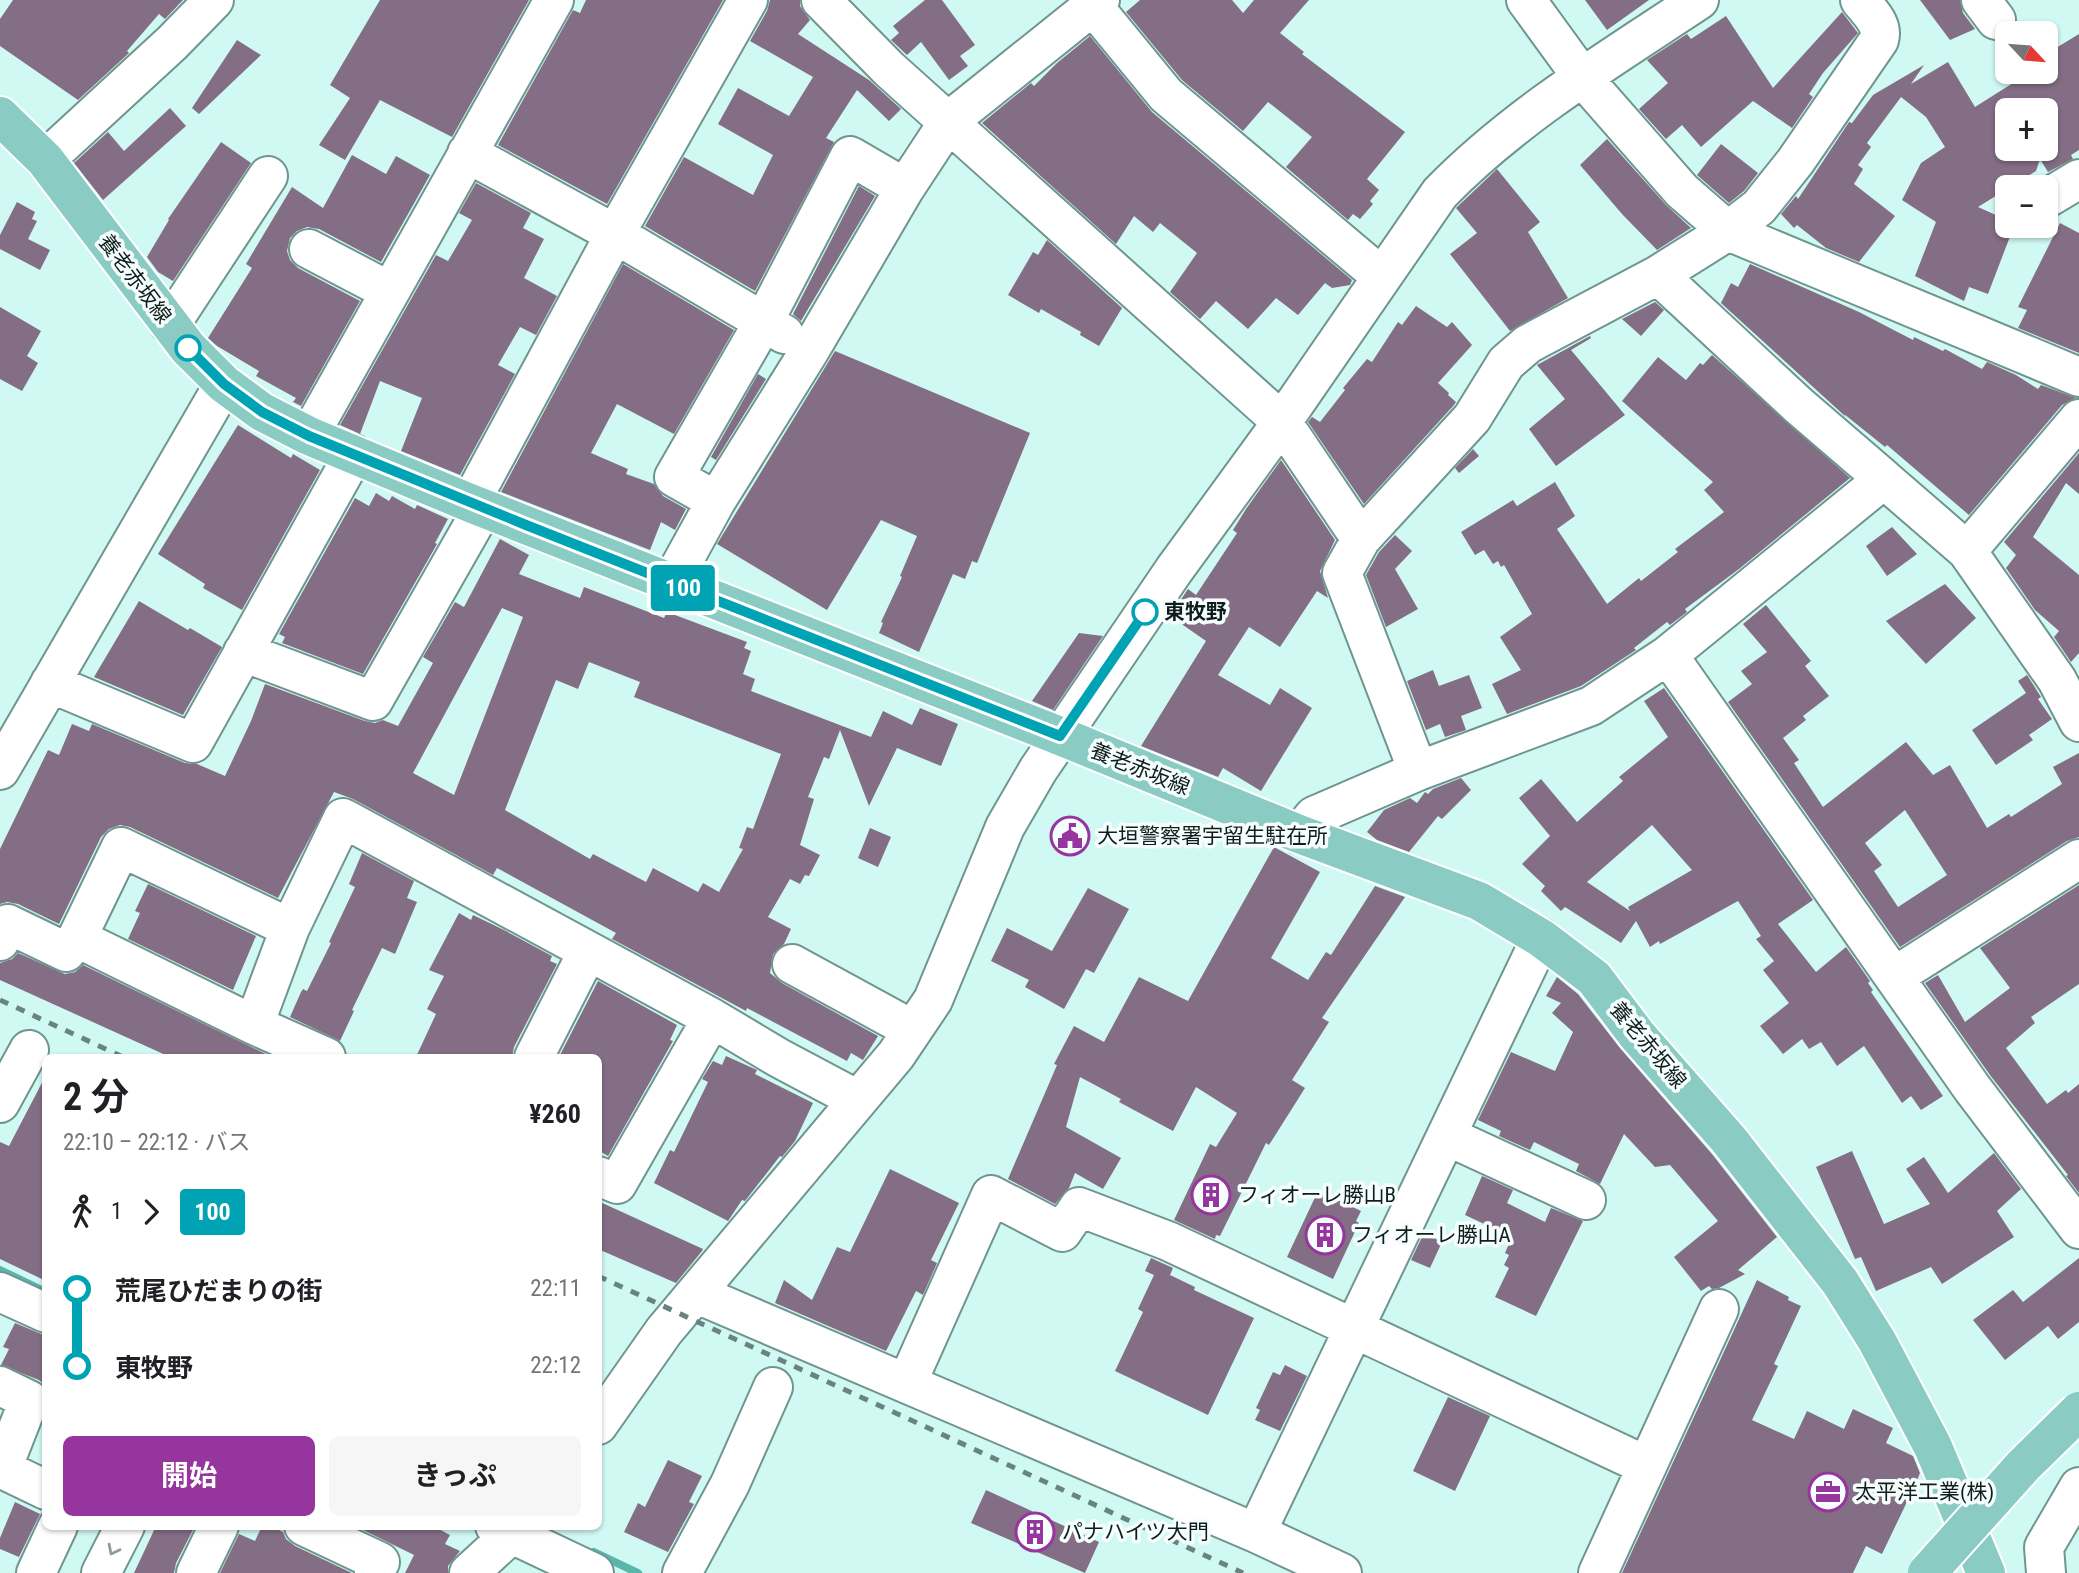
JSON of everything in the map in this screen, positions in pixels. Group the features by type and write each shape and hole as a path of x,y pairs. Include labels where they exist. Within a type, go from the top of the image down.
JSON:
{"main road":[{"name":"養老赤坂線","path":"0,116 44,160 188,348 224,384 262,412 309,436 477,506 1060,736 1299,834 1479,901 1541,938 1594,978 1637,1035 1729,1140 1840,1282 1877,1341 1933,1447 1986,1573"},
{"path":"1927,1573 2023,1466 2079,1411"}],"street":[{"path":"44,160 172,43 214,0"},
{"path":"309,436 554,0"},
{"path":"243,652 373,701 477,506 615,234 748,0"},
{"path":"821,0 889,69 1282,422 1361,539"},
{"path":"1527,0 1582,77 1682,191 1728,231 2079,377"},
{"path":"602,1419 664,1331 896,1055 933,1000 1005,827 1060,736 1174,569 1282,422 1440,193 1472,160 1582,77 1699,0"},
{"path":"1418,771 1342,573 1361,539 1472,418 1506,363 1528,344 1658,275 1728,231 1759,206 1795,162 1879,40 1879,25 1860,0"},
{"path":"671,583 716,501 810,350 905,188 949,121 1097,3 1166,95 1382,277"},
{"path":"467,153 615,234 810,350"},
{"path":"716,501 674,477 764,321 850,156 905,188"},
{"path":"170,325 268,176"},
{"path":"309,249 389,291"},
{"path":"1658,275 1798,405 1967,551 2057,680 2079,722"},
{"path":"0,770 224,384"},
{"path":"1967,551 2079,419"},
{"path":"50,683 193,743 354,454"},
{"path":"1299,834 1314,816 1418,771 1591,706 1668,655 1884,479"},
{"path":"1668,655 1972,1088 2079,1229"},
{"path":"254,1025 290,928 343,818 858,1100"},
{"path":"0,941 8,925 66,952 77,938 121,847 290,928"},
{"path":"1895,976 2079,859"},
{"path":"77,938 319,1054"},
{"path":"1256,1533 1541,938"},
{"path":"536,1054 588,951"},
{"path":"792,964 913,1030"},
{"path":"602,1178 617,1184 712,1018"},
{"path":"0,1103 25,1049"},
{"path":"1447,1136 1586,1200"},
{"path":"906,1383 991,1195 1062,1232 1079,1207 1168,1241 1647,1466"},
{"path":"0,1292 42,1311"},
{"path":"697,1294 1256,1533 1342,1573"},
{"path":"1598,1573 1719,1309"},
{"path":"0,1386 29,1400 1,1469 42,1488"},
{"path":"681,1573 730,1484 773,1388"},
{"path":"2046,1573 2044,1547 2079,1487"},
{"path":"36,1573 56,1530"},
{"path":"101,1573 123,1530"},
{"path":"196,1573 217,1530"},
{"path":"312,1530 380,1562 374,1573"},
{"path":"469,1573 510,1530"},
{"path":"513,1530 594,1573"}],"building":[{"path":"13,0 183,0 165,19 159,14 127,51 129,53 78,100 0,46 0,19"},
{"path":"380,0 529,0 452,137 380,100 345,160 319,145 350,98 330,85"},
{"path":"586,0 723,0 607,204 498,145 573,10 580,13"},
{"path":"770,0 800,0 800,6 810,20 798,34 869,80 901,109 889,121 857,90 826,138 834,142 755,291 645,226 684,157 753,195 773,155 718,124 738,88 789,116 813,77 750,41 767,11"},
{"path":"925,0 942,0 975,45 960,56 968,66 949,80 921,42 907,55 891,40 899,33 893,26"},
{"path":"1140,0 1232,0 1243,13 1254,0 1309,0 1280,33 1304,52 1302,54 1405,132 1367,179 1379,190 1370,201 1373,204 1360,219 1353,214 1348,220 1286,167 1312,137 1268,102 1243,131 1182,80 1126,12"},
{"path":"1585,0 1649,0 1607,30"},
{"path":"1920,0 1960,0 1963,13 1975,29 1950,40"},
{"path":"1842,12 1858,33 1823,73 1809,94 1813,97 1792,128 1753,101 1701,147 1682,125 1666,139 1639,109 1668,83 1647,60 1687,34 1691,39 1726,16 1773,88"},
{"path":"2079,34 2079,150 2071,155 2073,159 2048,172 2041,161 2058,161 2058,98 1995,98 1995,161 2039,161 2036,171 2030,175 1995,175 1995,196 1978,207 1995,215 1995,238 2009,238 1988,294 1969,287 1964,301 1915,276 1936,222 1902,200 1921,163 1945,147 1926,117 1901,97 1867,143 1871,147 1858,165 1863,169 1854,184 1895,216 1859,262 1826,248 1797,225 1794,228 1781,214 1796,196 1798,199 1849,122 1852,123 1873,95 1924,65 1911,84 1948,62 1975,107 2011,84 2058,84 2058,47"},
{"path":"1090,36 1152,112 1352,280 1350,285 1332,288 1325,283 1298,315 1276,298 1248,329 1216,301 1200,319 1170,292 1197,253 1160,223 1153,232 1134,216 1116,244 982,123 1031,83 1034,86"},
{"path":"237,40 261,55 199,114 192,108"},
{"path":"170,108 186,126 103,200 74,163 108,132 124,151"},
{"path":"1607,139 1666,205 1691,228 1657,250 1622,214 1580,165"},
{"path":"221,142 251,163 173,281 158,272 147,257 168,219"},
{"path":"1721,144 1758,173 1744,191 1729,203 1697,175"},
{"path":"352,155 386,174 396,156 430,175 381,262 319,229 307,227 290,238 287,251 290,260 298,268 360,301 301,406 293,402 296,398 256,376 259,371 208,338 252,268 246,264 292,187 323,208"},
{"path":"1497,169 1540,222 1528,232 1568,298 1510,331 1450,254 1477,233 1456,208"},
{"path":"476,183 531,213 523,228 544,239 524,278 557,296 536,335 520,327 498,365 515,374 460,475 401,451 422,398 380,381 360,434 340,425 436,255 448,261 472,220 459,213"},
{"path":"859,186 875,196 801,321 793,314"},
{"path":"17,202 35,212 32,219 37,221 28,239 50,250 40,270 0,249 0,235"},
{"path":"2060,223 2079,233 2079,353 2018,328 2027,310 2018,307 2052,238 2058,238"},
{"path":"1047,240 1122,308 1099,346 1080,335 1081,332 1041,309 1039,313 1008,295 1033,252 1038,255"},
{"path":"623,264 734,330 674,434 617,404 591,453 628,469 626,474 654,484 663,496 686,509 675,530 661,522 650,550 501,492"},
{"path":"1750,264 1859,312 1913,340 1914,337 1943,351 1945,349 1982,369 1987,362 2038,389 2041,385 2076,398 2062,405 1969,515 1887,445 1885,447 1844,414 1846,417 1721,303 1731,283 1738,287"},
{"path":"1655,302 1664,310 1641,336 1622,319"},
{"path":"1416,306 1447,327 1452,322 1472,345 1438,383 1456,402 1454,405 1364,504 1308,422 1312,417 1320,422 1367,359 1372,362 1398,322 1402,325"},
{"path":"0,307 41,331 27,356 38,363 22,391 0,379"},
{"path":"1590,336 1591,338 1571,350 1625,415 1556,466 1529,429 1565,399 1537,365"},
{"path":"835,351 1030,433 977,563 972,561 965,579 953,574 919,652 879,633 883,623 881,622 917,536 881,520 827,610 717,544"},
{"path":"1712,355 1850,478 1739,569 1685,609 1687,612 1670,625 1667,622 1634,648 1636,650 1581,686 1507,714 1492,684 1521,670 1500,637 1532,614 1504,565 1501,567 1498,561 1493,564 1484,550 1475,555 1461,532 1513,500 1517,506 1555,482 1575,516 1557,529 1607,604 1639,578 1641,581 1678,552 1675,549 1724,512 1704,490 1713,482 1622,401 1658,357 1686,380 1700,363 1703,365"},
{"path":"758,374 766,379 716,460 711,457"},
{"path":"238,425 291,458 293,454 320,470 242,610 203,588 205,584 158,554"},
{"path":"1473,449 1479,456 1459,473 1455,468"},
{"path":"2079,453 2079,494 2066,483 2033,537 2079,575 2079,653 2071,662 2054,637 2059,631 2035,610 2006,568 2016,555 2004,542"},
{"path":"1281,460 1335,540 1320,571 1328,598 1317,591 1280,647 1249,627 1218,675 1270,705 1280,688 1312,708 1261,791 1223,768 1218,777 1141,746 1206,641 1170,616 1188,589 1196,595 1237,533 1233,530 1246,509"},
{"path":"376,493 389,501 392,496 415,509 417,505 448,519 435,543 437,544 363,674 282,643 285,637 279,634 355,498 369,506"},
{"path":"1892,527 1917,554 1887,576 1866,546"},
{"path":"1395,535 1412,551 1395,569 1418,609 1386,627 1366,575 1379,552"},
{"path":"500,539 529,555 519,574 580,598 584,587 664,618 667,612 747,642 744,648 751,651 743,674 755,679 751,691 871,737 883,711 912,725 920,708 958,724 941,766 897,748 869,806 840,730 829,759 824,757 808,797 814,799 800,845 820,855 809,876 805,875 800,884 790,879 768,917 791,929 784,944 773,954 770,973 782,983 878,1036 863,1060 851,1053 847,1061 747,1008 746,1011 612,939 616,933 497,868 493,875 353,799 334,792 278,898 130,827 120,825 109,829 101,837 59,924 18,904 0,904 0,849 48,750 59,755 72,724 89,731 92,724 185,763 197,764 225,776 265,684 365,721 375,723 383,720 398,726 433,663 423,657 455,602 464,607","holes":["502,608 523,617 454,795 413,773","589,662 640,682 634,697 781,754 753,829 747,827 739,848 743,849 719,892 703,883 698,892 653,868 646,882 593,854 590,859 505,810 556,680 578,689"]},
{"path":"1945,584 1976,618 1926,664 1886,621"},
{"path":"139,601 222,647 183,715 94,677"},
{"path":"1766,605 1811,661 1805,666 1829,696 1803,716 1806,720 1783,738 1799,760 1794,763 1823,807 1906,742 1933,775 1950,765 1987,828 2009,814 2011,817 2062,784 2053,767 2079,753 2079,837 2067,841 1900,947 1728,702 1752,684 1741,671 1767,652 1743,624","holes":["1905,810 1947,875 1898,907 1874,871 1882,865 1865,843"]},
{"path":"1079,633 1103,636 1053,710 1032,701"},
{"path":"1433,670 1439,686 1469,675 1482,708 1461,716 1466,730 1445,737 1440,724 1426,730 1407,681"},
{"path":"2027,675 2041,697 2038,699 2052,719 2029,735 2033,740 1996,765 1972,730 2026,693 2018,681"},
{"path":"1664,688 1813,900 1778,924 1816,972 1846,947 1870,981 1868,983 1873,990 1871,992 1943,1096 1921,1110 1911,1096 1902,1103 1864,1046 1837,1066 1821,1042 1809,1049 1802,1039 1783,1054 1760,1026 1789,1003 1763,970 1774,961 1756,939 1761,936 1738,901 1650,947 1636,921 1621,943 1565,907 1561,911 1541,891 1545,886 1522,864 1550,836 1519,798 1541,779 1577,822 1623,781 1619,777 1668,737 1644,701","holes":["1652,825 1692,870 1628,907 1630,911 1587,882"]},
{"path":"1461,778 1471,790 1442,819 1438,816 1409,852 1377,840 1367,832 1384,810 1410,798 1417,803 1425,792 1428,794 1433,789"},
{"path":"870,828 891,837 878,867 858,858"},
{"path":"1274,847 1320,872 1271,958 1308,980 1326,952 1331,955 1375,886 1405,897 1322,1018 1329,1022 1292,1080 1305,1088 1269,1145 1266,1143 1220,1236 1216,1235 1215,1239 1174,1220 1210,1144 1216,1147 1237,1113 1196,1087 1173,1131 1080,1077 1066,1127 1121,1158 1103,1189 1075,1173 1069,1188 1055,1204 1008,1179 1057,1065 1054,1064 1074,1026 1104,1042 1139,977 1188,1001"},
{"path":"362,853 414,881 407,898 417,902 395,954 382,948 340,1041 290,1017 301,992 303,989 307,991 331,943 329,942 355,887 349,884"},
{"path":"148,884 256,936 233,990 128,939 140,913 135,911"},
{"path":"2079,885 2079,984 2031,1017 2035,1023 2006,1048 2047,1104 2079,1084 2079,1193 1925,983 1938,975 1965,1022 2010,988 1980,948"},
{"path":"1088,888 1129,909 1094,973 1086,969 1064,1009 1025,987 1029,980 991,961 1007,928 1052,951"},
{"path":"459,913 471,920 473,915 504,930 552,956 550,961 557,964 513,1054 417,1054 436,1014 427,1009 444,976 429,970"},
{"path":"18,953 65,974 75,972 83,965 266,1054 163,1054 0,980 0,963 12,959"},
{"path":"1557,977 1578,994 1620,1048 1712,1154 1777,1237 1738,1270 1745,1274 1719,1288 1712,1289 1709,1286 1701,1291 1674,1257 1718,1221 1670,1165 1655,1167 1624,1134 1600,1184 1576,1171 1579,1164 1534,1142 1530,1150 1499,1136 1501,1131 1478,1120 1511,1052 1555,1071 1573,1032 1552,1013 1561,1003 1546,996"},
{"path":"598,981 677,1025 670,1040 673,1041 608,1156 602,1152 602,1054 561,1054"},
{"path":"726,1056 757,1070 755,1074 813,1103 795,1141 745,1201 742,1200 728,1221 654,1183 670,1150 674,1152 708,1082 702,1079 713,1061 722,1065"},
{"path":"42,1083 42,1279 0,1259 0,1142 9,1146"},
{"path":"1852,1151 1884,1224 1930,1204 1906,1169 1924,1157 1948,1193 1994,1153 2021,1189 1997,1211 2014,1237 1942,1284 1931,1267 1876,1291 1861,1257 1855,1259 1816,1167"},
{"path":"890,1169 959,1203 931,1260 937,1263 923,1295 916,1291 886,1351 775,1303 784,1280 812,1300 837,1247 850,1252"},
{"path":"1482,1176 1513,1190 1507,1203 1545,1222 1551,1208 1583,1221 1536,1316 1495,1297 1509,1268 1504,1265 1509,1255 1505,1253 1512,1237 1465,1215"},
{"name":"フィオーレ勝山A","path":"1318,1191 1361,1211 1356,1221 1359,1223 1333,1279 1287,1257"},
{"path":"602,1203 703,1249 676,1283 602,1251"},
{"path":"1424,1233 1442,1242 1430,1268 1411,1260"},
{"path":"1151,1258 1173,1268 1170,1275 1195,1287 1194,1290 1254,1318 1208,1415 1115,1371 1143,1312 1138,1309 1154,1275 1145,1271"},
{"path":"2079,1258 2079,1322 2058,1339 2048,1326 2005,1360 1973,1320 2013,1290 2023,1302"},
{"name":"太平洋工業(株)","path":"1757,1280 1801,1306 1774,1364 1778,1366 1752,1420 1794,1439 1807,1411 1844,1429 1853,1409 1893,1428 1886,1443 1913,1456 1920,1473 1916,1483 1882,1554 1866,1546 1853,1573 1622,1573"},
{"path":"15,1323 42,1334 42,1383 1,1365 9,1349 3,1347"},
{"path":"1285,1365 1307,1376 1280,1431 1255,1420 1260,1410 1256,1408 1273,1372 1280,1375"},
{"path":"1448,1397 1490,1416 1455,1491 1413,1471"},
{"path":"668,1460 702,1476 689,1502 694,1504 668,1552 624,1532 638,1503 645,1507"},
{"name":"パナハイツ大門","path":"986,1490 1099,1542 1085,1573 971,1523"},
{"path":"15,1502 40,1514 19,1557 0,1549 0,1538"},
{"path":"154,1530 193,1530 176,1563 174,1573 134,1573"},
{"path":"260,1530 279,1530 295,1546 352,1573 220,1573 239,1534 255,1541"},
{"path":"363,1530 441,1530 450,1535 445,1544 460,1551 448,1566 448,1573 405,1573 414,1555"}],"waterway":[{"path":"0,1270 42,1290"},
{"path":"594,1552 638,1573"}],"railway":[{"path":"0,1000 117,1054"},
{"path":"602,1278 1243,1573"}],"bus line":[{"name":"100","path":"188,348 224,384 262,412 309,436 526,525 1060,736 1145,612"}],"place":[{"name":"東牧野","path":"1145,612"},
{"name":"大垣警察署宇留生駐在所","path":"1070,836"},
{"name":"フィオーレ勝山B","path":"1211,1195"},
{"name":"フィオーレ勝山A","path":"1325,1235"},
{"name":"太平洋工業(株)","path":"1828,1492"},
{"name":"パナハイツ大門","path":"1035,1532"}]}
